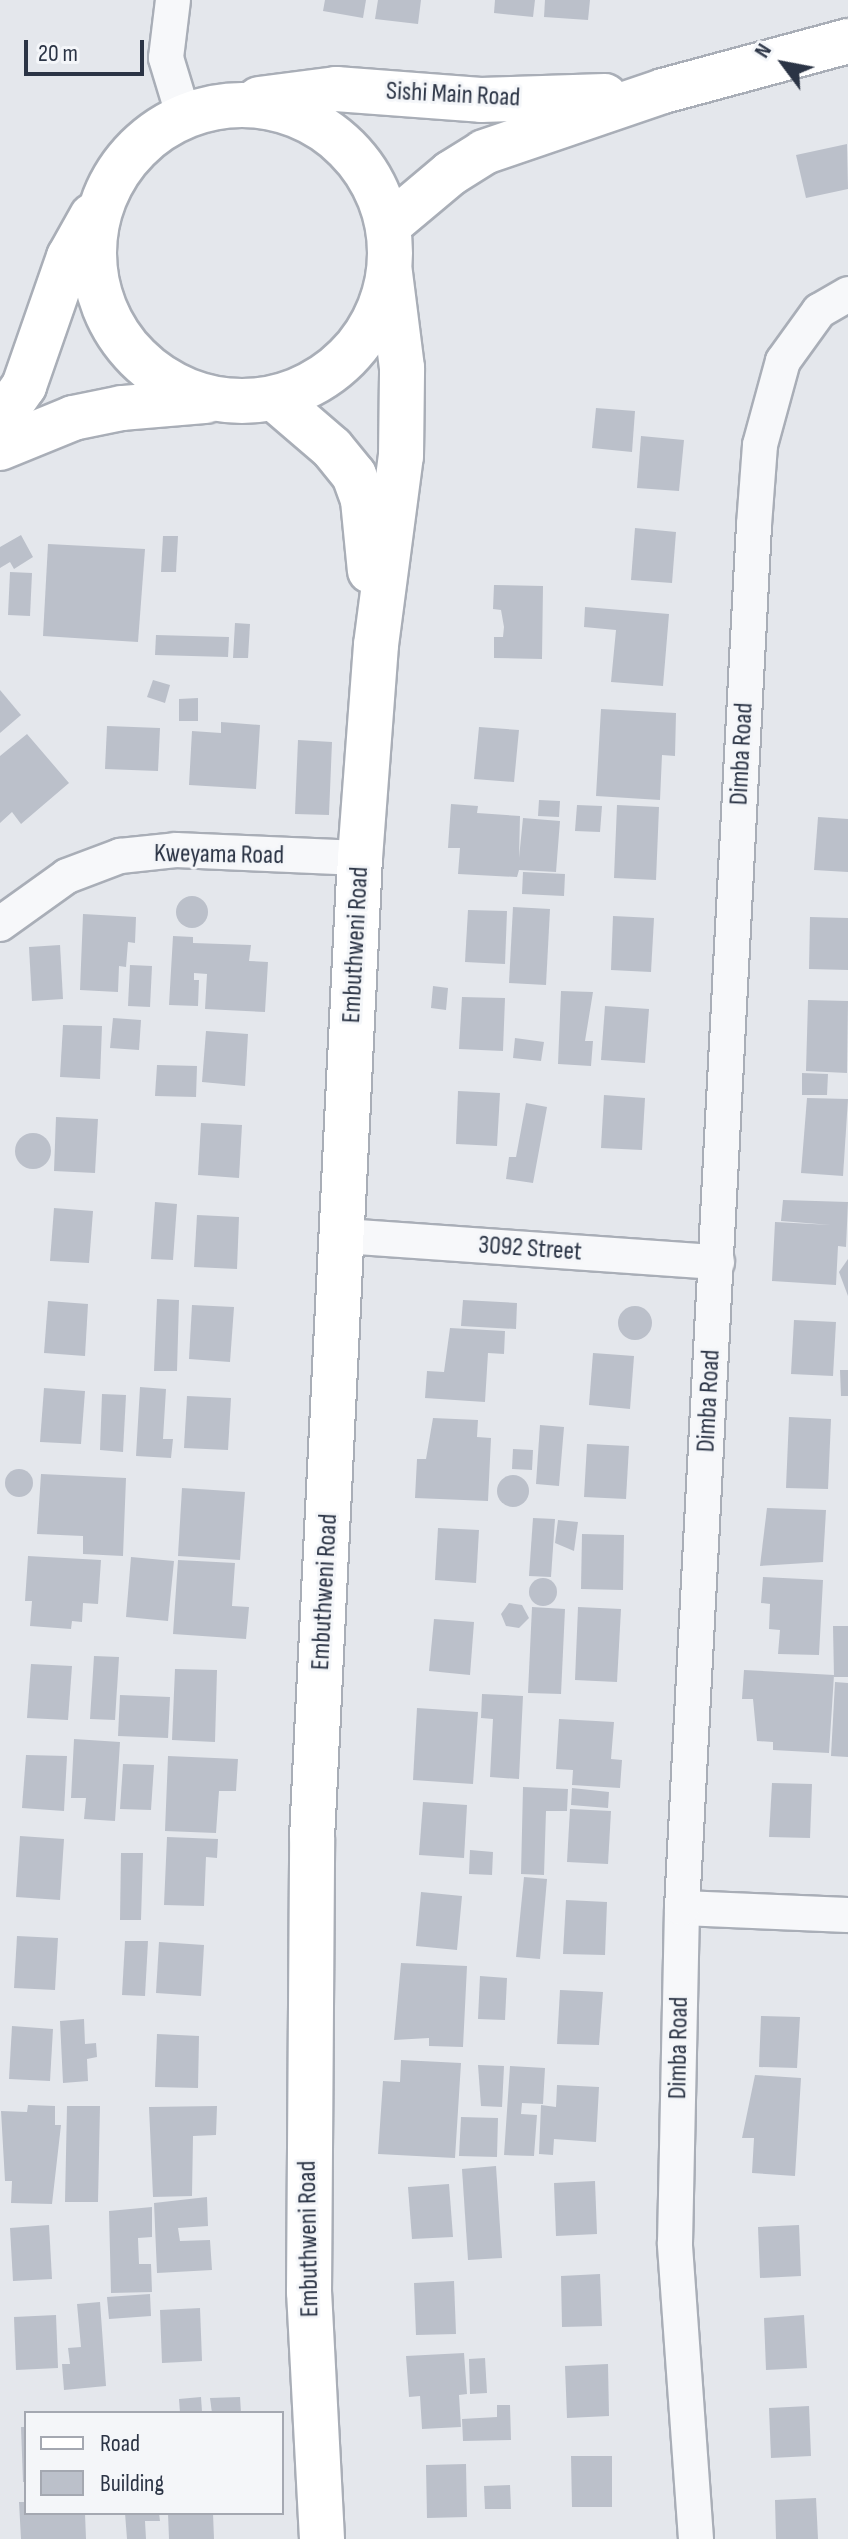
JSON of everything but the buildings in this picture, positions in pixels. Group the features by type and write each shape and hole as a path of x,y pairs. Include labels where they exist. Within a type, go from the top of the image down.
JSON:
{"street":[{"path":"0,420 24,386 69,257 103,195 135,147 183,114 166,58 173,0"},
{"name":"Sishi Main Road","path":"389,225 451,173 484,152 663,91 848,41"},
{"name":"Sishi Main Road","path":"183,114 322,89 481,100 663,91"},
{"path":"0,448 85,415 217,400 275,399 317,382 352,354 377,316 390,273 389,225 372,177 339,138 295,112 245,102"},
{"path":"103,195 92,248 106,313 126,348 166,382 217,400"},
{"name":"Embuthweni Road","path":"322,2539 309,2292 308,2053 312,1838 360,858 376,645 401,456 402,368 390,273"},
{"name":"Dimba Road","path":"696,2539 675,2243 682,1908 760,445 783,361 819,311 848,294"},
{"name":"Embuthweni Road","path":"275,399 332,448 354,475 363,500 376,645"},
{"name":"Kweyama Road","path":"0,924 67,876 120,856 176,850 360,858"},
{"name":"3092 Street","path":"343,1236 717,1262"},
{"path":"682,1908 848,1915"}]}
